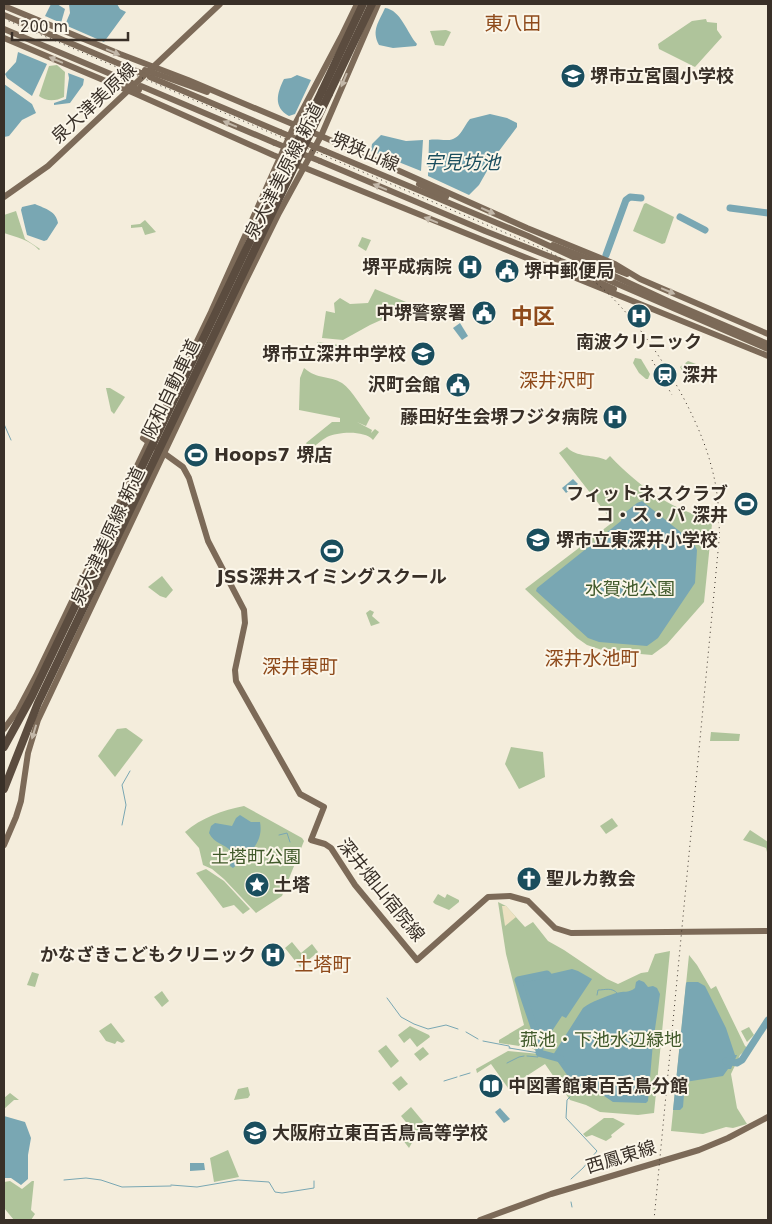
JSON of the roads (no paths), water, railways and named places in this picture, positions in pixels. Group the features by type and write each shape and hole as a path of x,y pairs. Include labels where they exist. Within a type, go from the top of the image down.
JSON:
{"highway":[{"name":"阪和自動車道","path":"4,747 32,696 363,4"},
{"name":"阪和自動車道","path":"4,789 38,703 372,4"}],"main road":[{"name":"泉大津美原線","path":"4,197 48,166 130,86 153,72 220,4"},
{"name":"泉大津美原線 新道","path":"4,729 26,697 146,440 211,312 294,126 357,4"},
{"name":"泉大津美原線 新道","path":"4,845 16,818 21,800 28,753 38,720 279,213 321,136 378,4"},
{"path":"4,6 153,72 257,110 321,136 527,228 615,264 640,279"},
{"name":"堺狭山線","path":"4,15 101,56 143,71 153,72 280,132 528,236 768,349"},
{"name":"堺狭山線","path":"4,29 102,70 130,86 140,88 508,240 768,344"},
{"path":"4,38 130,86 270,154 768,356"},
{"path":"140,88 260,146 270,154"},
{"path":"358,153 490,220"},
{"path":"528,236 579,254 768,334"},
{"path":"508,240 660,311"},
{"name":"深井畑山宿院線","path":"146,440 183,467 189,478 208,541 244,610 245,623 235,670 236,681 300,794 324,807 311,840 331,848 360,892 417,960 488,897 510,896 528,901 555,928 571,933 768,931"},
{"name":"西鳳東線","path":"480,1220 544,1196 699,1150 728,1138 768,1117"}],"water":[{"path":"51,4 57,4 65,9 61,23 45,16"},
{"path":"69,4 117,4 120,9 126,12 104,42 65,25 70,13"},
{"path":"385,8 400,17 417,44 416,46 393,48 379,45 376,30"},
{"path":"18,52 47,64 32,96 7,78 5,74 16,62"},
{"path":"68,73 84,79 83,85 70,103 54,105 54,103 66,99"},
{"path":"297,75 311,80 295,114 289,116 280,108 278,94 284,79"},
{"path":"4,84 32,104 36,113 22,120 9,136 4,137"},
{"name":"宇見坊池","path":"490,114 507,118 517,123 517,127 496,155 479,185 469,195 428,176 429,140 451,140 461,133 470,119"},
{"path":"381,135 406,141 423,140 421,171 371,151 372,144"},
{"path":"35,204 53,213 58,223 47,240 44,241 27,235 21,210 22,207"},
{"path":"460,323 468,336 462,340 453,328"},
{"path":"573,479 578,484 566,493 562,488"},
{"name":"水賀池公園","path":"642,501 693,542 697,550 695,583 658,638 647,646 599,642 588,638 536,591 537,588 621,521 622,515"},
{"path":"240,815 251,822 260,822 261,829 254,848 233,868 230,866 232,852 211,837 209,833 211,826 215,823 232,826"},
{"path":"572,969 592,979 566,1018 562,1016 546,1040 538,1034 520,981"},
{"path":"639,980 648,987 653,986 657,988 660,994 648,1101 646,1103 613,1102 588,1085 580,1093 553,1055 583,1008 607,996 633,990 636,982"},
{"path":"698,982 705,986 726,1028 735,1055 737,1055 731,1069 728,1069 723,1076 685,1082 683,1107 680,1110 673,1110 686,983"},
{"path":"500,1108 510,1119 504,1123 495,1112"},
{"path":"4,1116 25,1122 31,1138 28,1155 28,1179 21,1185 11,1178 4,1178"},
{"path":"190,1163 204,1163 205,1170 190,1171"}],"waterway":[{"path":"606,255 626,200 630,197 641,198"},
{"path":"730,208 768,213"},
{"path":"680,217 705,230"},
{"path":"4,424 11,440"},
{"path":"122,825 126,805 122,785 130,771"},
{"path":"279,835 287,833 290,842"},
{"path":"540,1048 518,980 548,975"},
{"path":"597,995 598,990 611,989 617,993"},
{"path":"387,998 401,1017 414,1024 428,1029 446,1025 458,1029"},
{"path":"726,1061 737,1063 742,1060 768,1020"},
{"path":"466,1032 478,1039"},
{"path":"483,1041 509,1046 510,1048"},
{"path":"509,1048 539,1053"},
{"path":"539,1050 539,1053 561,1059"},
{"path":"527,1056 538,1057 538,1054"},
{"path":"507,1063 524,1056"},
{"path":"460,1076 470,1073"},
{"path":"444,1081 457,1077"},
{"path":"571,1095 576,1090"},
{"path":"570,1097 567,1100 566,1118 597,1151 571,1179"},
{"path":"64,1180 86,1178 101,1180 122,1187 171,1186"},
{"path":"171,1185 197,1187 238,1180 269,1182 275,1192 282,1193 314,1188 314,1181"},
{"path":"571,1202 572,1207"}],"railway":[{"path":"4,19 548,251 589,277 619,304 652,346 682,394 704,443 711,465 718,503 719,541 654,1220"},
{"path":"652,360 672,395"}],"place":[{"name":"堺市立宮園小学校","path":"573,76"},
{"name":"堺平成病院","path":"470,267"},
{"name":"堺中郵便局","path":"507,271"},
{"name":"中堺警察署","path":"484,313"},
{"name":"南波クリニック","path":"639,316"},
{"name":"堺市立深井中学校","path":"423,354"},
{"name":"深井","path":"665,375"},
{"name":"沢町会館","path":"458,385"},
{"name":"藤田好生会堺フジタ病院","path":"615,417"},
{"name":"Hoops7 堺店","path":"196,455"},
{"name":"フィットネスクラブ コ・ス・パ 深井","path":"746,504"},
{"name":"堺市立東深井小学校","path":"538,540"},
{"name":"JSS深井スイミングスクール","path":"332,551"},
{"name":"聖ルカ教会","path":"529,879"},
{"name":"土塔","path":"257,885"},
{"name":"かなざきこどもクリニック","path":"273,955"},
{"name":"中図書館東百舌鳥分館","path":"491,1086"},
{"name":"大阪府立東百舌鳥高等学校","path":"255,1133"}],"district":[{"name":"東八田","path":"513,23"},
{"name":"中区","path":"533,316"},
{"name":"深井沢町","path":"557,380"},
{"name":"深井水池町","path":"592,658"},
{"name":"深井東町","path":"300,666"},
{"name":"土塔町","path":"323,964"}],"park label":[{"name":"土塔町公園","path":"256,857"},
{"name":"菰池・下池水辺緑地","path":"601,1040"}]}
